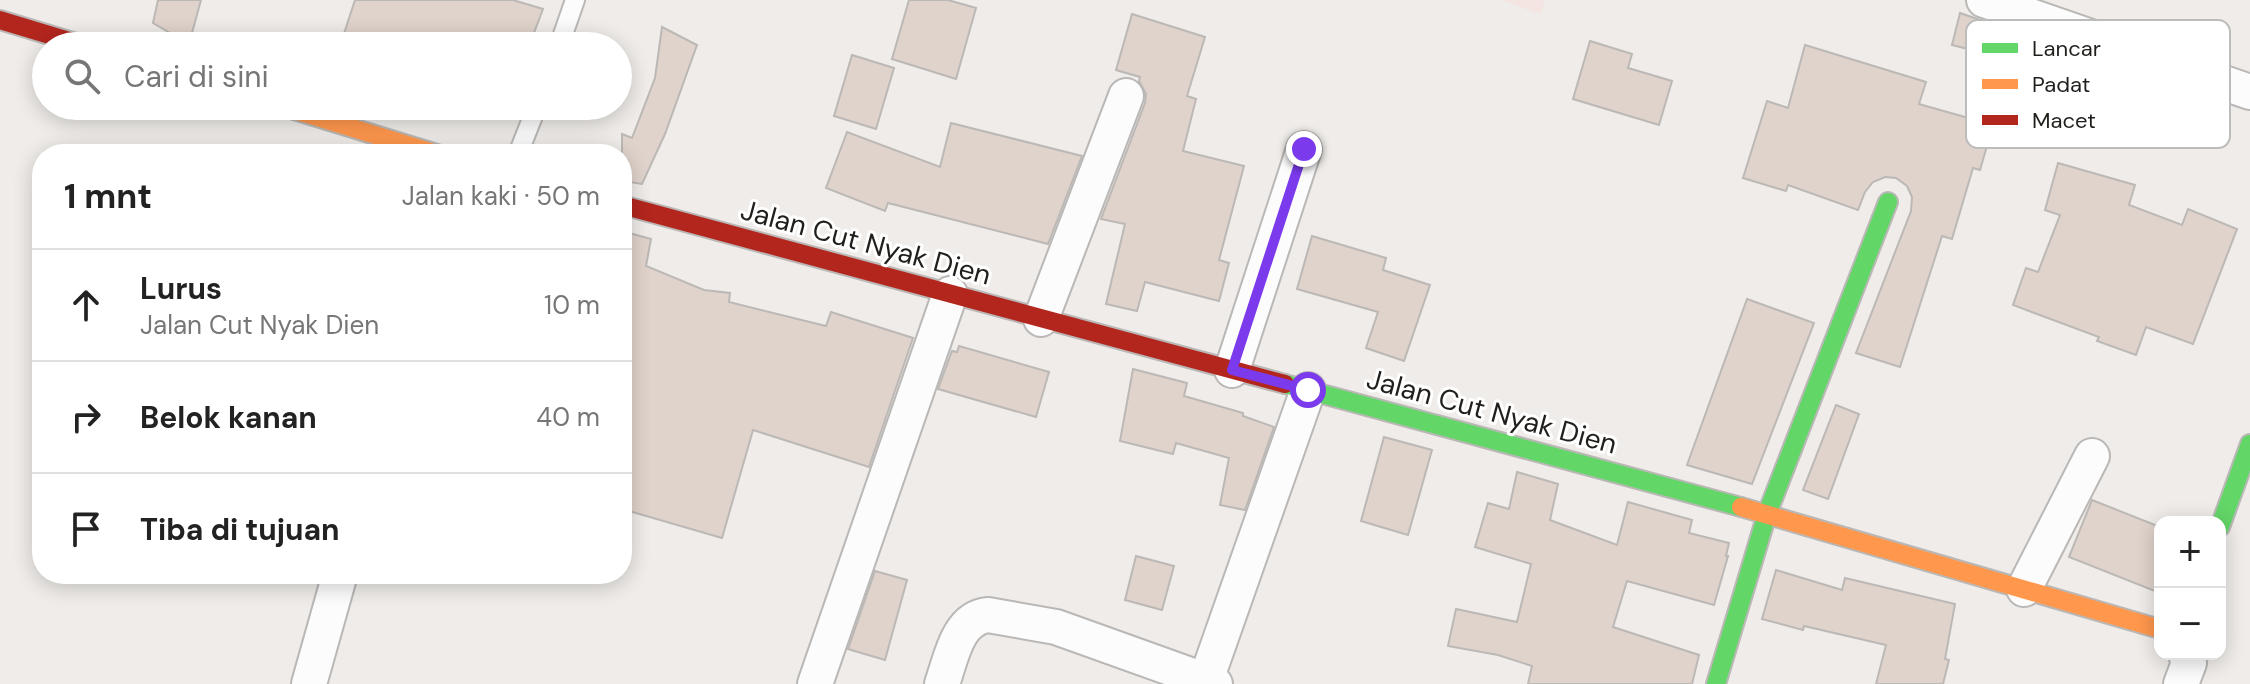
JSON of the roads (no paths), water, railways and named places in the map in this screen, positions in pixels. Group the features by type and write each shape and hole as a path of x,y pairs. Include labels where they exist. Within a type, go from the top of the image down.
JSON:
{"street":[{"path":"1984,0 2042,20"},
{"path":"0,20 40,32"},
{"path":"2230,85 2250,92"},
{"path":"1041,319 1126,96"},
{"path":"326,120 404,144"},
{"path":"1232,370 1304,149"},
{"path":"1716,684 1767,514 1888,202"},
{"name":"Jalan Cut Nyak Dien","path":"632,208 1767,514 2154,627"},
{"path":"815,684 950,294"},
{"path":"942,684 962,631 978,616 988,615 1056,627 1210,682 1308,390"},
{"path":"2224,516 2250,444"},
{"path":"2024,589 2092,456"},
{"path":"309,684 337,584"},
{"path":"2181,684 2188,660"}],"lane":[{"path":"564,32 575,0"},
{"path":"522,144 531,120"}]}
